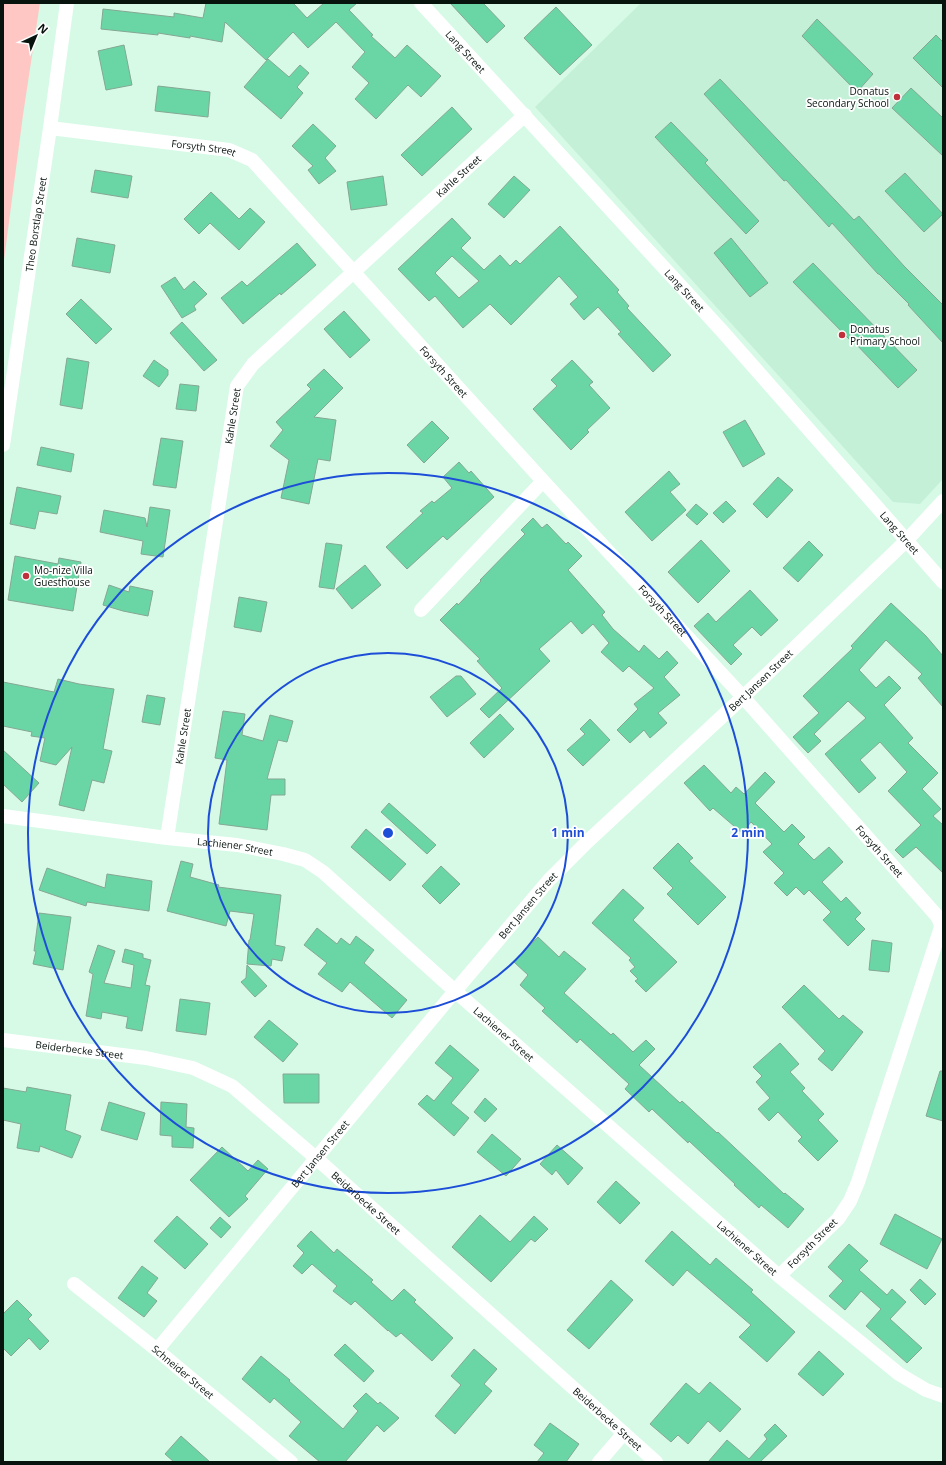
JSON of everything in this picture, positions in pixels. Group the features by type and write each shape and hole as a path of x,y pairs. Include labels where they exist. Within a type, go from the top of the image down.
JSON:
{"street":[{"name":"Theo Borstlap Street","path":"3,445 67,3"},
{"name":"Lang Street","path":"421,3 722,331 943,582"},
{"name":"Kahle Street","path":"168,838 237,386 253,364 525,115"},
{"name":"Forsyth Street","path":"50,128 229,150 252,160 543,481 743,697 937,916 941,927 850,1201 838,1219 779,1276"},
{"path":"421,610 543,481"},
{"name":"Bert Jansen Street","path":"157,1350 549,880 587,842 743,697 906,541 943,502"},
{"name":"Lachiener Street","path":"3,816 238,846 283,854 305,860 323,872 455,991 779,1276 900,1374 926,1390 943,1396"},
{"name":"Beiderbecke Street","path":"3,1040 146,1058 193,1068 232,1086 316,1158 656,1462"},
{"name":"Schneider Street","path":"74,1284 157,1350 291,1462"},
{"path":"599,1462 624,1433"}],"shaded area":[{"path":"3,3 40,3 23,115 3,268"},
{"name":"Donatus Primary School","path":"641,3 943,3 943,479 920,504 893,502 535,107"}],"building":[{"path":"206,3 293,3 307,18 324,3 357,3 349,10 373,35 371,36 395,58 407,45 441,76 421,97 408,85 376,119 355,99 369,83 352,67 365,52 336,22 308,48 293,32 266,60 225,22 222,42 190,36 190,38 158,33 158,35 101,29 103,9 174,17 174,13 203,18"},
{"path":"450,3 483,3 505,26 487,43"},
{"path":"556,7 592,45 560,75 524,38"},
{"path":"817,19 873,74 857,92 802,36"},
{"path":"936,35 943,42 943,88 913,58"},
{"path":"124,45 132,85 106,90 98,51"},
{"path":"268,59 289,77 300,65 309,73 297,87 303,93 281,119 244,87"},
{"path":"720,79 854,220 859,216 904,266 943,305 943,343 908,305 909,304 878,274 832,223 829,227 786,180 784,181 704,94"},
{"path":"158,86 210,92 208,117 155,111"},
{"path":"911,88 943,118 943,156 892,108"},
{"path":"452,107 472,129 422,176 401,155"},
{"path":"671,122 708,160 705,163 759,221 746,234 655,137"},
{"path":"313,124 336,146 325,158 336,171 319,184 308,170 313,166 292,146"},
{"path":"95,170 132,176 128,198 91,192"},
{"path":"905,173 943,214 924,232 885,191"},
{"path":"383,176 387,205 351,210 347,182"},
{"path":"514,176 530,190 504,218 488,204"},
{"path":"211,192 239,219 250,208 265,222 239,250 210,223 199,234 184,219"},
{"path":"452,218 471,238 461,248 484,270 500,255 510,266 516,260 520,264 560,226 619,290 617,292 629,306 627,308 671,355 653,372 618,334 621,332 598,307 584,320 570,304 578,297 559,276 511,325 490,304 463,328 435,296 429,301 398,269","holes":["452,256 479,281 459,298 435,273"]},
{"path":"77,238 115,245 110,273 72,266"},
{"path":"731,238 768,283 750,297 714,253"},
{"path":"297,243 316,265 281,295 280,293 243,324 221,298 242,281 247,286"},
{"path":"813,263 917,370 898,388 793,282"},
{"path":"175,277 184,290 194,281 207,294 194,306 196,310 182,318 161,286"},
{"path":"81,299 112,329 96,344 66,314"},
{"path":"344,311 370,340 350,358 324,329"},
{"path":"182,322 217,360 204,371 170,333"},
{"path":"67,358 89,362 82,409 60,405"},
{"path":"154,360 168,370 168,375 159,387 143,376"},
{"path":"572,360 593,382 589,385 610,408 587,430 589,432 571,450 533,409 557,386 551,380"},
{"path":"324,369 343,388 314,417 336,420 330,461 318,459 309,504 281,498 289,460 270,446 283,430 276,422 311,389 307,385"},
{"path":"180,384 199,386 196,411 176,409"},
{"path":"745,420 765,454 743,467 723,432"},
{"path":"432,421 449,438 424,463 407,445"},
{"path":"161,438 183,441 176,488 153,485"},
{"path":"41,447 74,454 71,472 37,465"},
{"path":"459,462 469,473 471,471 494,497 447,540 443,536 407,569 386,547 423,513 420,511 432,501 434,503 452,488 443,477"},
{"path":"669,471 680,484 670,492 686,510 652,541 625,512"},
{"path":"778,477 793,490 767,518 753,504"},
{"path":"17,487 61,496 57,514 39,511 35,529 10,524"},
{"path":"726,501 736,511 723,523 713,513"},
{"path":"696,504 708,514 697,525 686,515"},
{"path":"150,507 170,510 163,557 141,554 143,541 100,532 104,510 145,518 147,527"},
{"path":"533,518 542,528 547,524 566,544 568,542 582,556 568,570 605,612 602,615 613,629 639,652 644,645 659,659 667,651 678,663 664,677 680,695 658,713 667,723 650,738 644,730 630,743 617,730 638,709 634,704 654,688 629,666 623,672 601,652 609,643 593,624 582,634 571,621 539,649 550,661 489,718 480,709 502,688 477,661 480,659 440,620 457,603 458,605 525,534 521,530"},
{"path":"701,540 730,571 698,603 668,572"},
{"path":"809,541 823,555 798,582 783,568"},
{"path":"326,543 342,545 334,589 319,587"},
{"path":"15,556 58,564 59,558 81,562 73,611 8,600"},
{"path":"365,565 381,585 352,609 336,589"},
{"path":"109,585 129,592 130,586 153,591 148,616 103,605"},
{"path":"750,590 778,620 761,636 752,627 733,645 742,654 731,665 694,626 708,613 716,622"},
{"path":"239,597 267,602 261,632 234,627"},
{"path":"891,603 926,636 943,656 943,707 918,678 922,674 886,640 859,670 876,688 889,676 901,688 884,705 913,738 908,743 938,773 922,789 941,809 933,816 943,825 943,873 916,847 903,858 895,850 921,825 888,791 907,772 880,742 860,760 876,778 859,793 825,754 866,718 848,701 814,734 821,741 808,753 793,737 819,713 803,696 853,648 851,646"},
{"path":"456,676 461,676 476,694 447,717 430,697"},
{"path":"58,679 79,684 114,689 103,749 112,751 104,783 92,780 84,811 59,805 72,747 56,765 40,761 45,738 31,736 32,732 3,726 3,682 54,692"},
{"path":"147,695 165,698 160,725 142,722"},
{"path":"223,711 245,714 242,735 263,741 270,715 293,721 287,742 278,740 267,779 285,779 285,795 271,795 267,830 219,824 227,760 215,758"},
{"path":"500,714 514,729 484,758 470,743"},
{"path":"590,719 610,740 583,766 567,750 585,734 580,729"},
{"path":"3,750 39,783 22,802 3,784"},
{"path":"704,765 731,793 736,787 744,794 765,772 775,782 755,803 784,832 792,824 805,837 798,844 814,860 829,847 843,862 822,882 841,902 846,897 861,913 855,919 865,929 848,946 823,920 831,912 809,890 804,895 796,887 787,896 774,883 784,873 763,852 772,844 751,822 742,833 713,808 710,811 684,783"},
{"path":"389,803 436,845 427,854 381,812"},
{"path":"366,829 406,864 390,881 351,847"},
{"path":"678,843 693,858 689,861 726,897 698,925 667,894 673,888 653,868"},
{"path":"181,861 193,864 190,877 219,885 218,887 281,895 275,945 285,947 282,961 272,959 271,966 247,964 249,940 254,914 230,911 226,926 167,911"},
{"path":"441,866 460,884 440,904 422,886"},
{"path":"47,868 105,888 107,874 152,881 149,911 87,902 86,906 39,890"},
{"path":"623,889 644,908 633,920 677,962 646,992 635,981 638,979 630,971 635,967 629,960 631,958 592,923"},
{"path":"39,913 71,917 63,970 33,964 36,951 34,951"},
{"path":"317,928 337,944 341,938 350,945 356,936 374,950 364,963 407,1000 392,1018 350,982 342,992 318,974 327,963 304,945"},
{"path":"538,937 559,957 564,951 586,969 564,993 611,1035 613,1033 633,1052 646,1040 655,1049 639,1065 680,1103 682,1101 717,1133 718,1132 784,1194 785,1193 804,1209 788,1228 761,1205 759,1208 689,1141 688,1143 652,1109 649,1112 625,1089 629,1084 580,1039 577,1043 542,1011 545,1008 520,985 528,975 514,962"},
{"path":"872,940 892,943 889,972 869,970"},
{"path":"98,945 115,951 104,983 131,988 134,965 122,962 125,949 143,954 143,958 151,960 145,985 150,986 142,1031 126,1028 128,1017 102,1012 101,1019 86,1016 93,974 89,972"},
{"path":"247,965 267,986 255,997 241,982 246,978"},
{"path":"804,985 839,1019 843,1015 863,1032 832,1071 818,1059 825,1051 782,1007"},
{"path":"180,999 210,1003 206,1035 176,1031"},
{"path":"269,1020 298,1044 283,1062 254,1037"},
{"path":"780,1043 799,1064 790,1072 805,1088 802,1091 824,1114 818,1120 838,1141 818,1161 798,1141 802,1137 778,1112 769,1121 758,1109 770,1098 756,1082 762,1076 753,1067"},
{"path":"450,1045 479,1070 451,1103 469,1118 454,1136 418,1104 427,1095 434,1101 453,1078 435,1063"},
{"path":"940,1071 943,1071 943,1121 926,1116"},
{"path":"283,1074 319,1074 319,1103 284,1103"},
{"path":"27,1087 71,1095 65,1130 81,1136 72,1158 40,1146 39,1152 17,1148 21,1124 3,1120 3,1088 26,1092"},
{"path":"485,1098 497,1109 485,1122 474,1112"},
{"path":"109,1102 145,1113 137,1140 101,1130"},
{"path":"161,1102 187,1104 186,1127 194,1128 193,1148 172,1147 172,1136 160,1135"},
{"path":"492,1134 521,1159 506,1176 477,1152"},
{"path":"557,1145 583,1168 568,1185 556,1170 552,1175 540,1164"},
{"path":"222,1147 248,1171 258,1160 268,1169 245,1196 248,1199 229,1217 190,1180"},
{"path":"616,1181 640,1203 620,1224 597,1202"},
{"path":"895,1214 942,1239 927,1269 880,1244"},
{"path":"480,1215 510,1242 534,1216 548,1229 535,1242 531,1239 491,1282 452,1247"},
{"path":"177,1216 208,1244 185,1269 154,1241"},
{"path":"220,1217 231,1227 221,1238 210,1228"},
{"path":"311,1231 334,1253 337,1249 373,1280 371,1282 392,1301 404,1289 416,1300 414,1302 453,1338 432,1361 401,1333 396,1337 355,1301 351,1305 333,1291 337,1286 312,1264 302,1274 293,1266 304,1253 297,1246"},
{"path":"672,1231 710,1265 716,1258 753,1290 751,1292 795,1332 767,1362 739,1337 751,1325 687,1270 673,1286 645,1261"},
{"path":"849,1244 868,1261 859,1270 887,1295 892,1289 906,1302 890,1319 922,1348 907,1363 866,1326 881,1309 861,1291 845,1310 829,1296 843,1281 828,1267"},
{"path":"142,1266 158,1278 147,1293 157,1301 144,1317 118,1298"},
{"path":"920,1279 936,1294 925,1305 910,1290"},
{"path":"611,1280 633,1300 589,1349 567,1330"},
{"path":"17,1300 32,1315 28,1319 49,1341 40,1350 29,1338 11,1356 3,1348 3,1314"},
{"path":"345,1344 374,1371 364,1382 334,1355"},
{"path":"474,1349 497,1369 484,1384 492,1391 455,1434 435,1416 461,1385 451,1376"},
{"path":"819,1351 844,1374 823,1396 798,1374"},
{"path":"261,1356 290,1380 289,1381 343,1429 358,1411 353,1406 366,1393 378,1404 380,1402 399,1418 384,1432 377,1425 345,1462 320,1462 289,1436 301,1422 274,1398 270,1403 242,1379"},
{"path":"710,1382 741,1409 720,1432 708,1421 688,1444 678,1435 671,1442 650,1424 686,1383 699,1394"},
{"path":"550,1423 579,1444 566,1462 537,1462 544,1453 534,1445"},
{"path":"775,1424 787,1436 760,1462 708,1462 727,1440 749,1459 767,1439 764,1435"},
{"path":"181,1436 210,1462 174,1462 165,1454"}],"place":[{"name":"Donatus Secondary School","path":"897,97"},
{"name":"Donatus Primary School","path":"842,335"},
{"name":"Mo-nize Villa Guesthouse","path":"26,576"}]}
